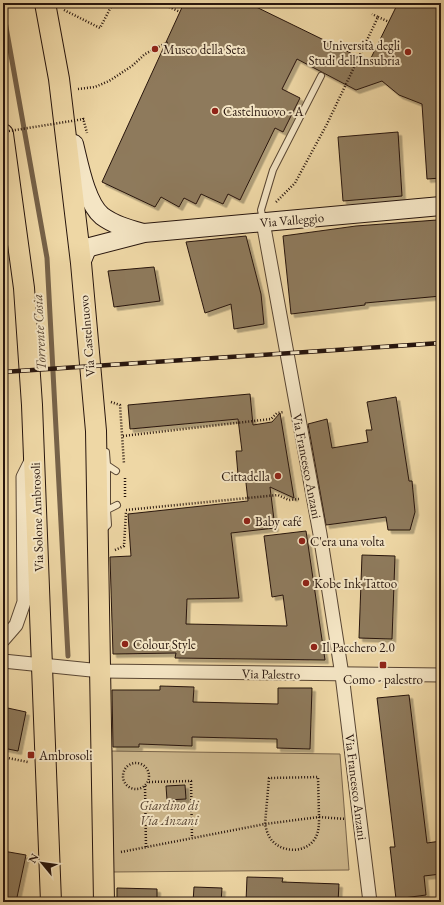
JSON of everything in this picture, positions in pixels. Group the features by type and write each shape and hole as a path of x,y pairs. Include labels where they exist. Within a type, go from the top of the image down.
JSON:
{"main road":[{"name":"Via Castelnuovo","path":"54,6 59,79 81,263 97,442 99,536 94,671"},
{"name":"Via Solone Ambrosoli","path":"3,133 24,288 34,454 50,667 46,765 51,902"},
{"path":"94,671 104,902"}],"street":[{"name":"Via Valleggio","path":"59,79 81,174 94,207 102,216 115,223 144,233"},
{"name":"Via Valleggio","path":"81,263 86,251 90,247 144,233 262,216 441,206"},
{"name":"Via Francesco Anzani","path":"262,216 312,498 320,534 342,675 370,902"},
{"path":"3,640 16,626 24,602 23,477 34,454"},
{"name":"Via Palestro","path":"3,661 94,671 441,675"}],"lane":[{"path":"262,216 274,170 321,76"},
{"path":"97,442 106,448 107,465 108,525 99,536"},
{"path":"107,465 116,471"},
{"path":"107,510 117,505"}],"path":[{"path":"54,6 100,28 113,3"},
{"path":"161,3 180,12"},
{"path":"372,14 389,22"},
{"path":"262,216 294,182 327,124 378,17"},
{"path":"78,89 95,87 109,81 132,66 145,54 168,42"},
{"path":"3,133 84,119 88,140"},
{"path":"123,436 271,419 277,413 296,410"},
{"path":"126,510 278,495 289,500 312,498"},
{"path":"3,757 46,765"},
{"path":"149,782 149,772 143,764 134,762 125,768 122,777 127,786 136,790 145,786 149,782 191,781 192,838"},
{"path":"318,777 319,830 313,841 303,848 290,850 278,846 269,837 265,824 269,778 318,777"},
{"path":"145,786 146,847"},
{"path":"103,855 265,824 319,817 360,821"}],"green space":[{"name":"Giardino di Via Anzani","path":"109,751 340,754 349,870 111,872"}],"building":[{"name":"Castelnuovo - A","path":"184,3 248,3 369,62 398,3 441,3 441,178 427,179 422,104 399,95 382,81 356,90 297,59 282,89 300,98 283,132 275,128 240,200 228,194 223,204 201,194 196,204 184,198 179,207 161,197 155,207 102,182"},
{"path":"398,132 402,196 343,201 338,137"},
{"path":"437,220 441,265 441,296 365,303 365,305 291,314 283,236 356,226"},
{"path":"246,236 261,294 264,324 234,329 231,304 205,313 186,242"},
{"path":"154,267 160,301 114,307 108,271"},
{"path":"250,394 253,425 272,422 280,413 294,498 270,487 275,528 231,533 239,598 187,599 186,624 287,626 283,595 272,597 264,536 306,531 325,660 175,658 176,653 113,654 110,557 131,556 128,514 248,501 245,474 238,475 236,451 242,451 238,419 130,429 128,405"},
{"path":"396,397 409,481 412,481 415,512 410,530 388,530 386,517 326,525 308,424 327,419 332,448 368,442 366,430 372,430 367,402"},
{"path":"362,555 395,556 392,639 359,638"},
{"path":"160,686 194,687 193,702 278,704 278,688 312,688 310,749 277,748 277,739 192,737 192,746 139,744 139,747 113,747 112,690 160,690"},
{"path":"409,695 427,843 441,841 441,874 424,876 426,895 396,899 390,847 395,847 377,698"},
{"path":"3,707 26,712 18,751 3,748"},
{"path":"185,785 186,799 167,800 166,786"},
{"path":"3,851 26,855 16,902 3,902"},
{"path":"247,877 283,878 282,882 339,884 338,902 246,902"},
{"path":"194,887 222,888 221,902 193,902"},
{"path":"117,888 157,889 157,902 117,902"}],"waterway":[{"name":"Torrente Cosia","path":"3,10 47,258 68,656"}],"railway":[{"path":"3,372 441,343"}],"place":[{"name":"Museo della Seta","path":"155,49"},
{"name":"Università degli Studi dell'Insubria","path":"408,52"},
{"name":"Castelnuovo - A","path":"215,111"},
{"name":"Cittadella","path":"278,476"},
{"name":"Baby café","path":"247,521"},
{"name":"C'era una volta","path":"302,541"},
{"name":"Kobe Ink Tattoo","path":"306,583"},
{"name":"Colour Style","path":"125,644"},
{"name":"Il Pacchero 2.0","path":"314,647"},
{"name":"Como - palestro","path":"383,665"},
{"name":"Ambrosoli","path":"31,755"}]}
